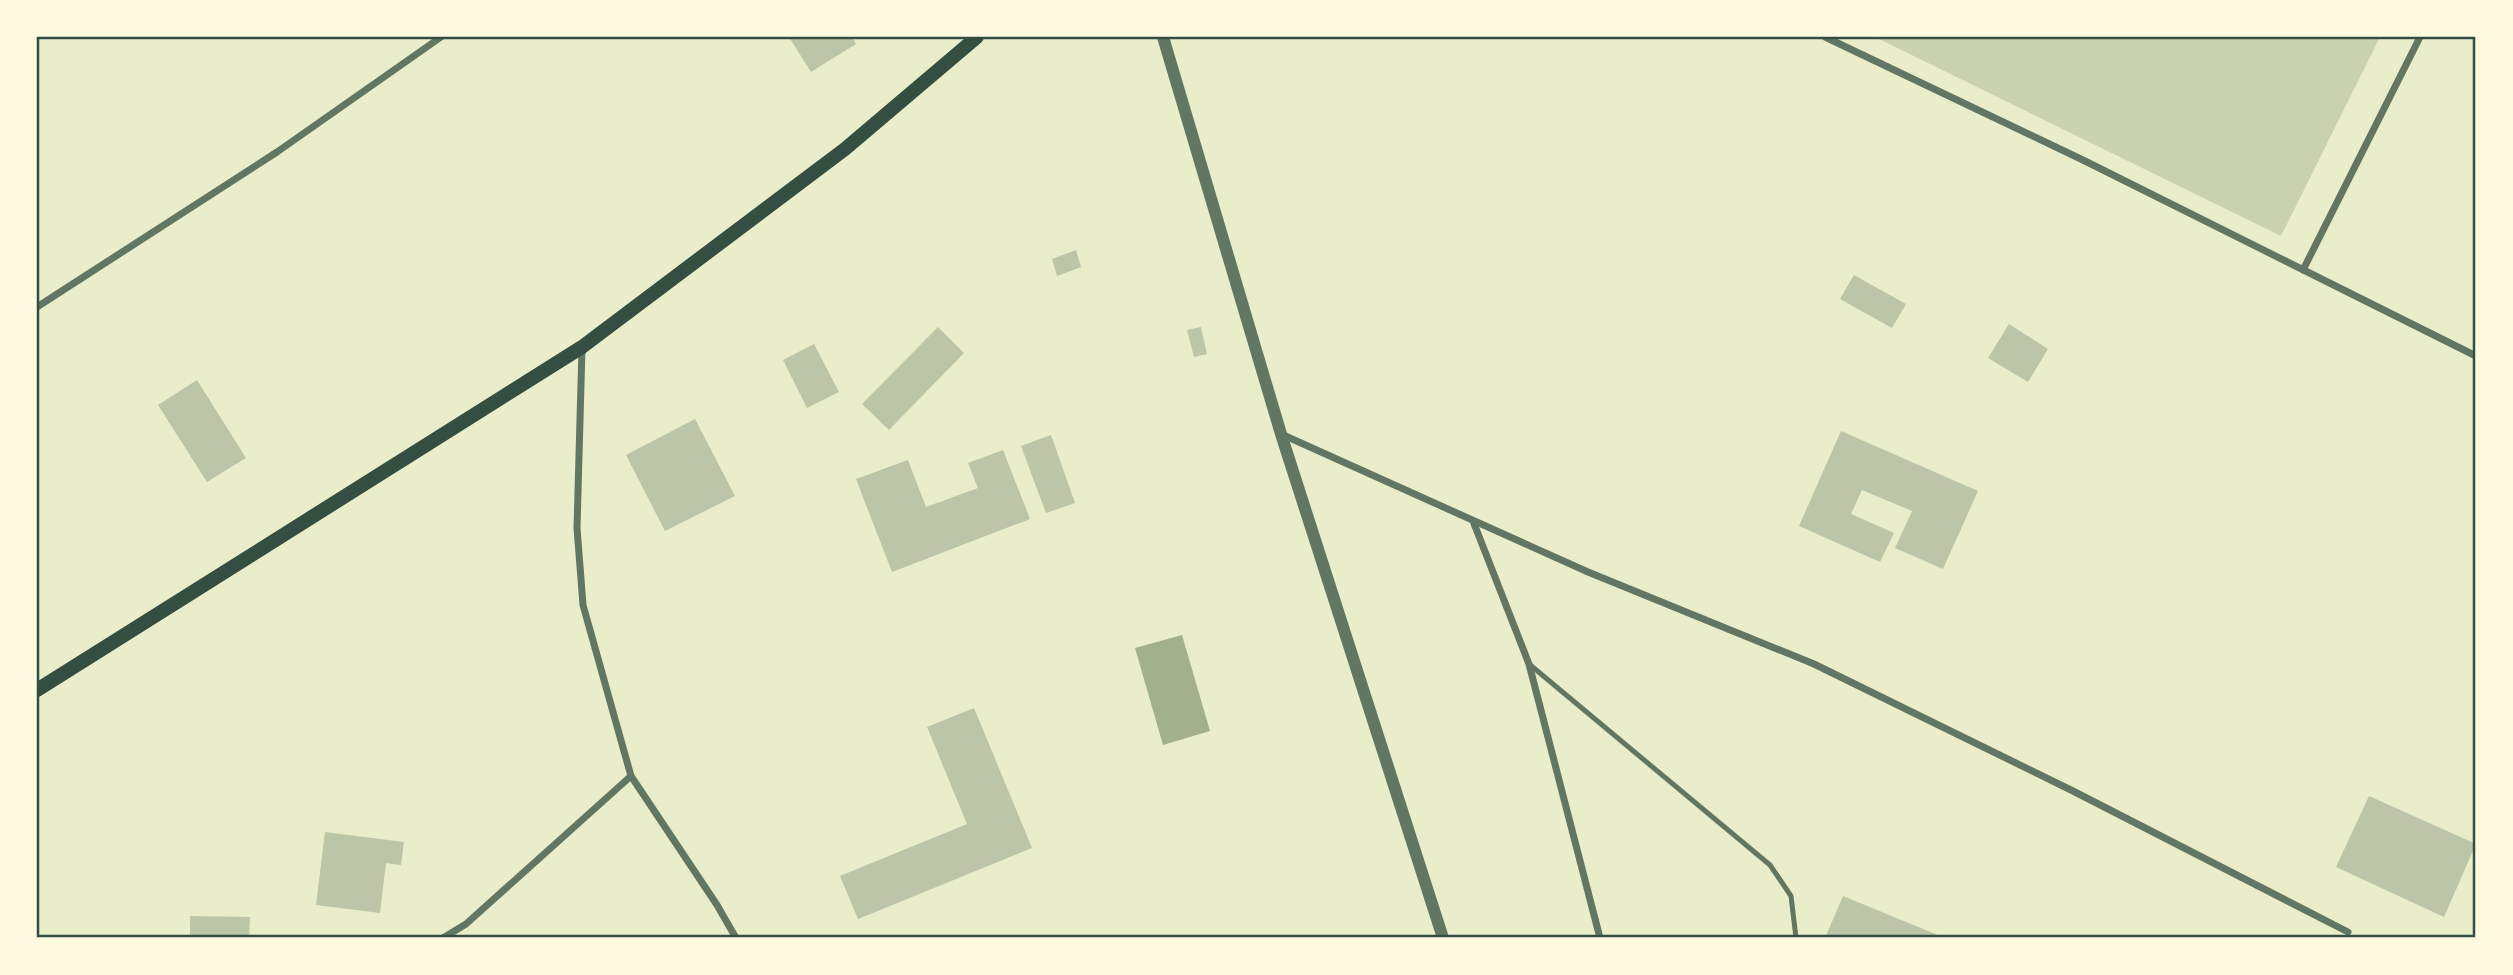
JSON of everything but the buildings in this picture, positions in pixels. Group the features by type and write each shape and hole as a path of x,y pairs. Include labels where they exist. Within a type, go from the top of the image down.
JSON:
{"main road":[{"path":"37,690 582,347 845,149 976,37"}],"street":[{"path":"37,307 277,152 441,37"},
{"path":"1163,37 1281,434 1443,938"},
{"path":"1825,37 2085,161 2476,356"},
{"path":"2303,270 2420,37"},
{"path":"582,347 577,528 583,606 631,776 718,905 736,938"},
{"path":"1281,434 1588,572 1815,664 2073,791 2348,932"},
{"path":"1474,521 1529,664 1600,938"},
{"path":"443,938 467,924 631,776"}],"lane":[{"path":"1529,664 1770,865 1791,896 1796,938"}],"shaded area":[{"path":"1875,37 2380,37 2281,236"},
{"path":"1182,635 1210,731 1163,745 1135,648"}]}
